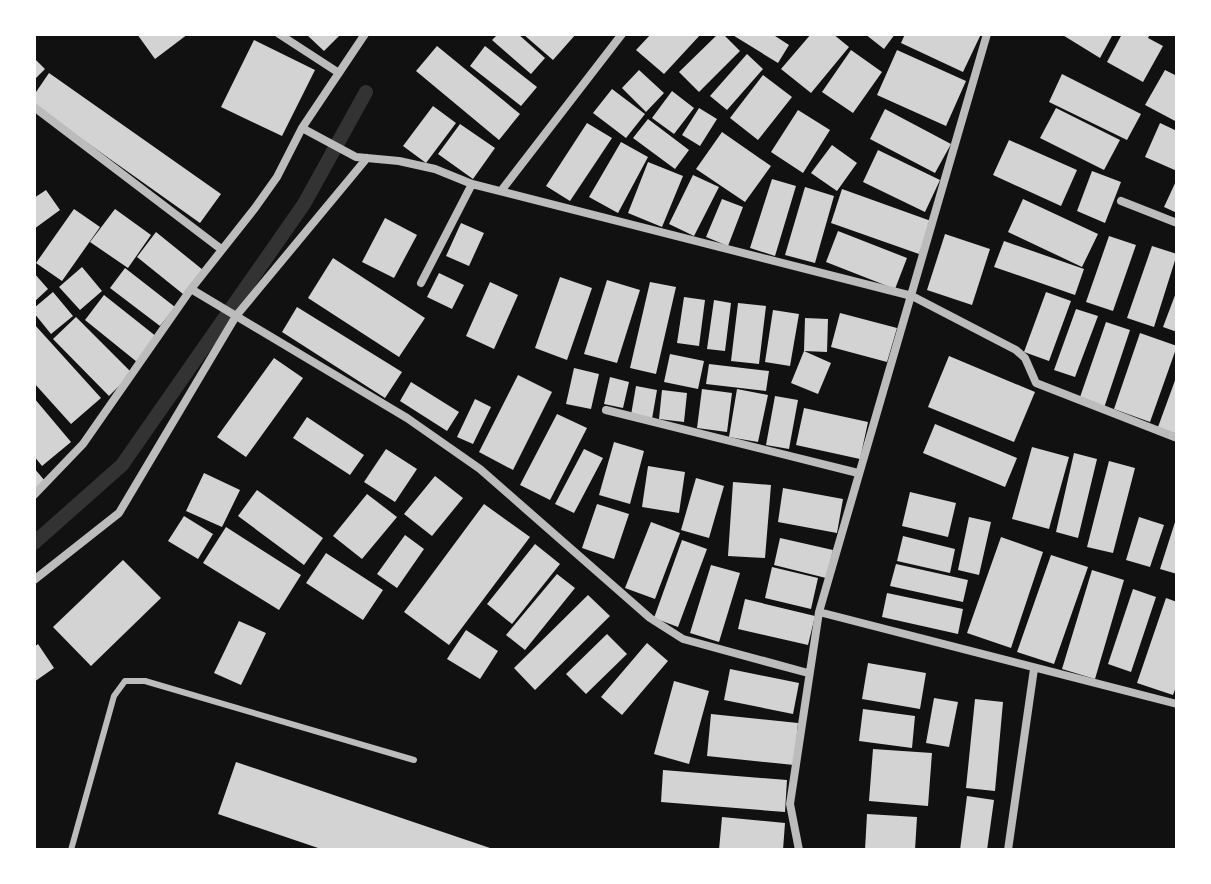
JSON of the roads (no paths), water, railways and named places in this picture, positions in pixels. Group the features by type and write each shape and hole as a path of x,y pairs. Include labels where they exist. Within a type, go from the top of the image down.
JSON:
{"street":[{"path":"279,34 339,73"},
{"path":"34,495 83,444 151,352 191,289 277,177 302,128 365,34"},
{"path":"501,191 622,34"},
{"path":"799,850 790,804 819,612 987,34"},
{"path":"34,107 221,249"},
{"path":"302,128 356,157 435,169 472,184 912,296 1016,350 1025,358 1036,383 1177,438"},
{"path":"34,580 119,513 233,314 367,158"},
{"path":"421,283 472,184"},
{"path":"1121,201 1177,223"},
{"path":"191,289 407,418 480,469 650,618 683,639 808,673"},
{"path":"606,410 744,442 858,473"},
{"path":"819,612 1177,704"},
{"path":"1008,850 1034,669"}],"lane":[{"path":"71,850 86,786 114,696 125,681 145,681 414,760"}],"waterway":[{"path":"34,543 122,465 304,204 366,92"}]}
